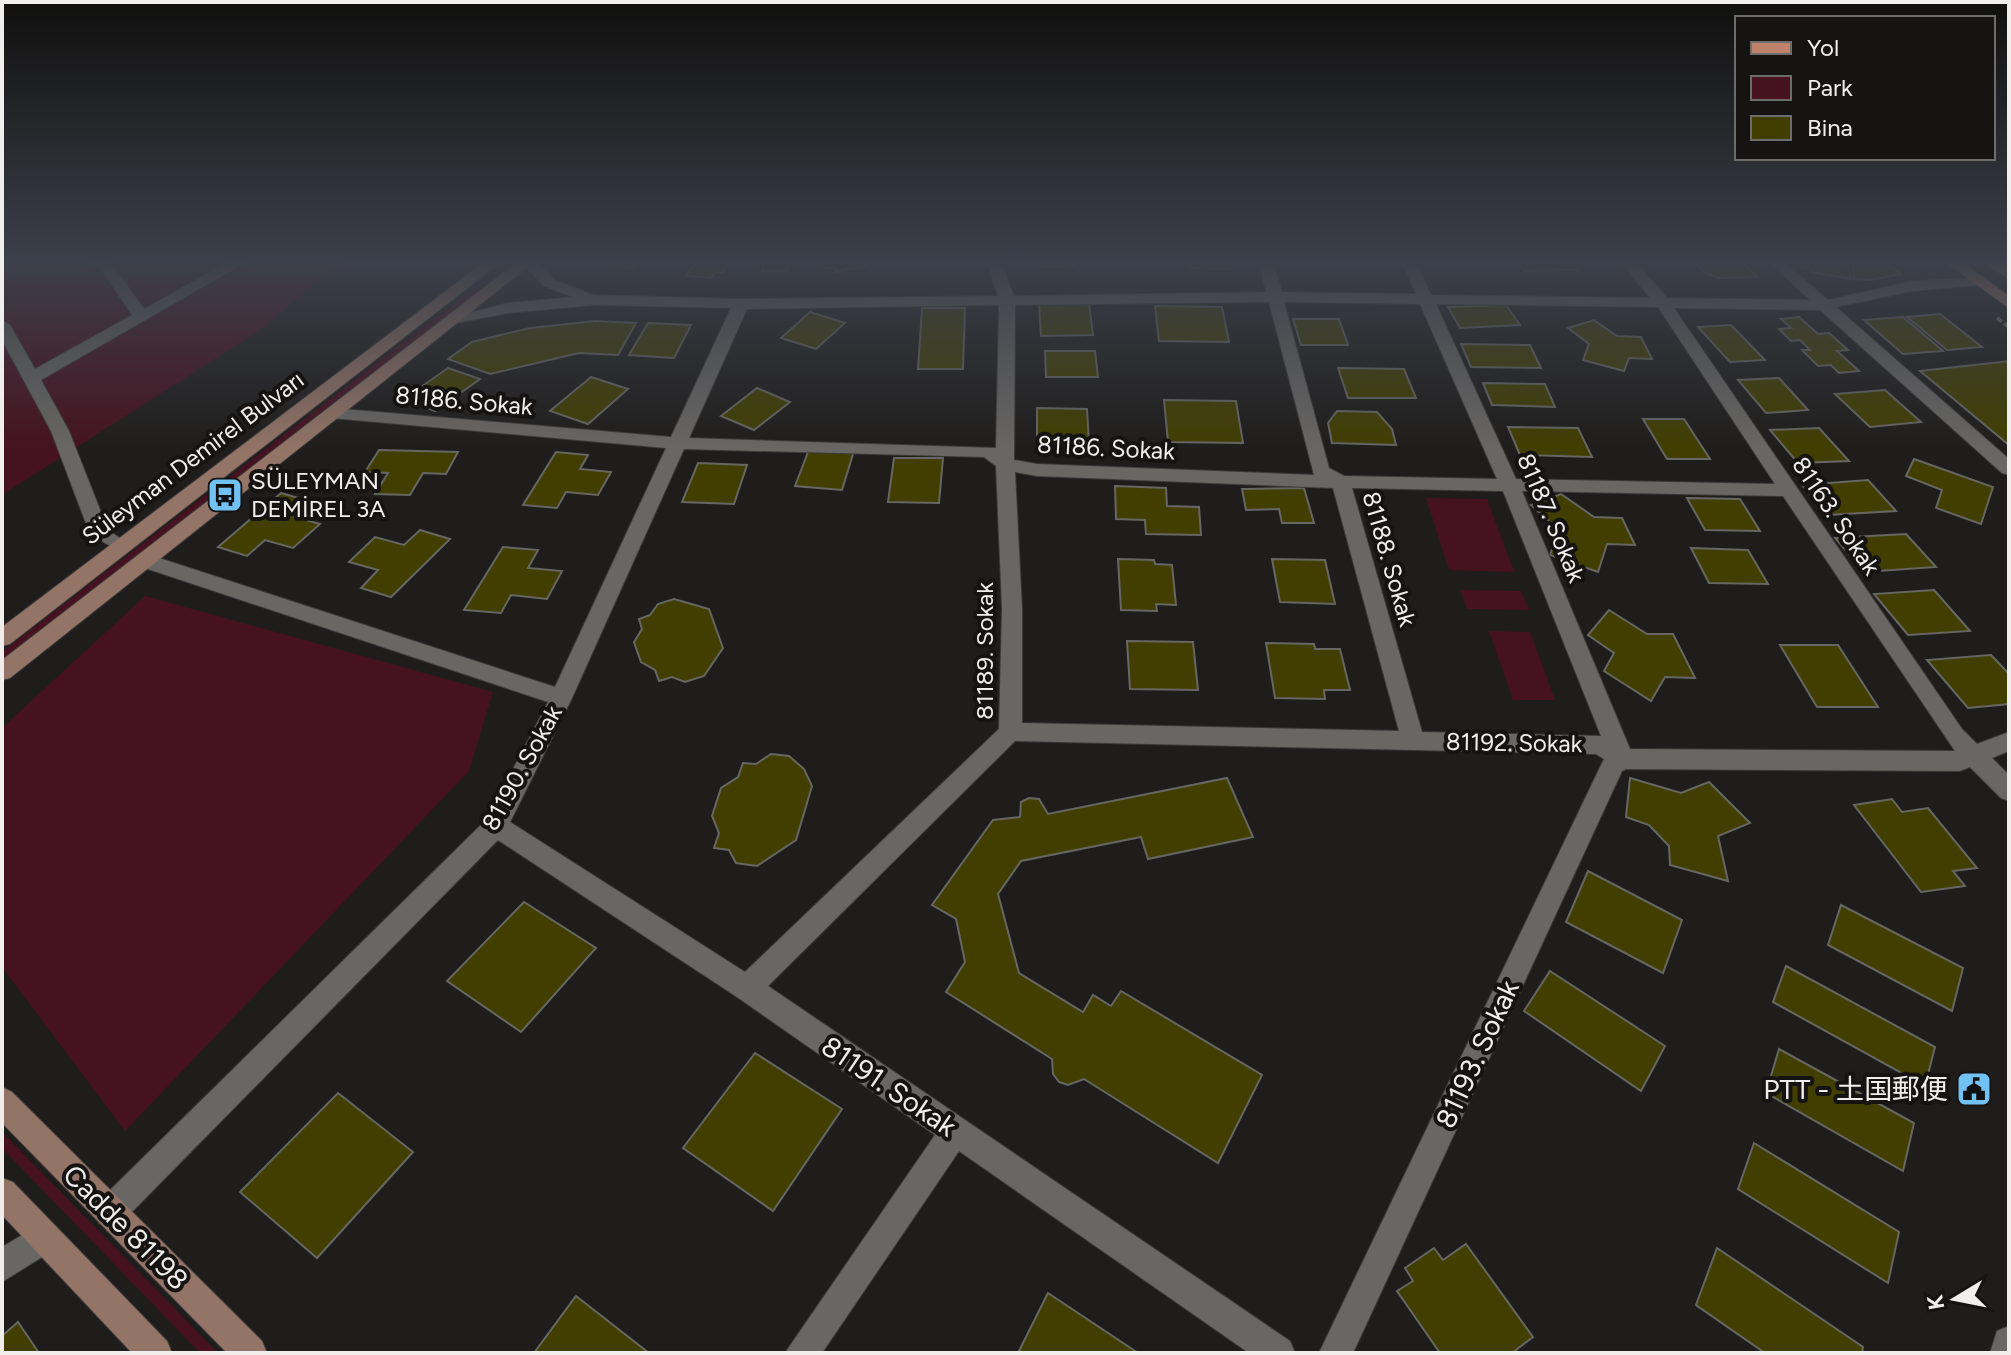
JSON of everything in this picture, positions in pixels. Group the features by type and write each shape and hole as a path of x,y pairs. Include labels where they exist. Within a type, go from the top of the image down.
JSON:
{"main road":[{"name":"Süleyman Demirel Bulvarı","path":"2,638 410,325"},
{"name":"Süleyman Demirel Bulvarı","path":"2,672 444,325"},
{"name":"Cadde 81198","path":"2,1102 250,1353"},
{"path":"2,1193 155,1353"}],"street":[{"path":"2,325 7,345 32,378 60,431 100,534 120,545"},
{"path":"32,378 125,325"},
{"name":"81190. Sokak","path":"110,1212 496,826 561,698 731,325"},
{"name":"81189. Sokak","path":"747,988 1010,732 1012,609 1005,464 1007,325"},
{"name":"81188. Sokak","path":"1283,325 1321,471 1341,482 1413,741"},
{"name":"81187. Sokak","path":"1437,325 1510,486 1622,759"},
{"name":"81163. Sokak","path":"1678,325 1954,735 2009,791"},
{"path":"1848,325 2009,469"},
{"name":"81186. Sokak","path":"331,413 676,443 988,451 1005,464 1037,470 1341,482 1788,490"},
{"path":"143,560 561,698"},
{"name":"81192. Sokak","path":"1010,732 1600,745 1622,759 1960,761 2009,741"},
{"name":"81193. Sokak","path":"1336,1353 1613,765 1622,759"},
{"name":"81191. Sokak","path":"496,826 747,988 1278,1353"},
{"path":"802,1353 956,1130"},
{"path":"2,1266 44,1238"},
{"path":"2007,1353 2009,1343"}],"green space":[{"path":"2,325 265,325 257,332 2,495"},
{"path":"426,325 434,325 2,661 2,652"},
{"path":"1426,498 1487,499 1514,572 1449,570"},
{"path":"1460,590 1521,591 1529,610 1467,609"},
{"path":"145,596 493,692 469,771 125,1131 2,967 2,728"},
{"path":"1489,631 1530,632 1555,700 1513,700"},
{"path":"2,1132 218,1353 200,1353 2,1148"}],"building":[{"path":"635,325 618,355 579,353 490,374 448,359 472,342 530,328"},
{"path":"647,325 691,325 674,358 629,355"},
{"path":"795,325 843,325 816,349 781,338"},
{"path":"921,325 964,325 963,369 918,369"},
{"path":"1040,325 1092,325 1093,335 1041,336"},
{"path":"1157,325 1226,325 1229,342 1159,341"},
{"path":"1295,325 1341,325 1348,345 1301,345"},
{"path":"1458,325 1515,325 1460,328"},
{"path":"1602,325 1617,336 1641,337 1652,359 1629,358 1624,371 1583,360 1589,344 1568,328"},
{"path":"1731,325 1765,360 1730,362 1698,327"},
{"path":"1788,325 1808,325 1818,334 1829,333 1848,350 1837,351 1859,371 1839,373 1831,365 1818,366 1802,350 1810,350 1800,340 1791,341 1779,329 1791,328"},
{"path":"1870,325 1913,325 1943,351 1903,354"},
{"path":"1917,325 1954,325 1982,347 1947,350"},
{"path":"1461,344 1530,345 1541,368 1471,367"},
{"path":"1045,351 1095,351 1098,377 1046,377"},
{"path":"2009,361 2009,445 1920,371"},
{"path":"448,368 480,379 435,411 404,399"},
{"path":"1338,368 1404,369 1416,398 1348,398"},
{"path":"591,377 628,389 588,424 550,411"},
{"path":"1779,378 1808,410 1766,413 1738,380"},
{"path":"1483,383 1545,384 1555,407 1492,405"},
{"path":"757,388 790,402 754,430 721,416"},
{"path":"1885,390 1921,422 1870,427 1835,394"},
{"path":"1164,400 1236,401 1243,443 1168,442"},
{"path":"1037,408 1087,409 1089,443 1037,442"},
{"path":"1337,411 1377,412 1392,429 1396,445 1332,443 1328,423"},
{"path":"1643,419 1684,419 1710,459 1667,459"},
{"path":"1508,427 1578,428 1592,457 1520,455"},
{"path":"1819,428 1849,461 1798,463 1770,430"},
{"path":"810,447 854,451 842,490 795,486"},
{"path":"379,450 458,452 446,474 423,473 410,495 375,494 388,473 365,472"},
{"path":"556,452 588,455 580,469 611,472 598,495 566,492 557,508 523,505"},
{"path":"894,458 943,458 939,503 888,502"},
{"path":"1914,459 1993,487 1981,524 1936,508 1942,490 1906,476"},
{"path":"698,463 747,465 734,504 682,502"},
{"path":"1868,480 1896,511 1827,515 1802,485"},
{"path":"1115,486 1166,488 1167,506 1199,507 1201,535 1146,534 1145,520 1116,519"},
{"path":"1304,488 1314,523 1282,523 1279,509 1246,510 1242,489"},
{"path":"281,493 309,501 292,516 320,524 293,548 265,540 247,556 218,547"},
{"path":"1561,494 1594,517 1622,518 1635,545 1607,544 1598,572 1550,555 1559,530 1531,505"},
{"path":"1687,498 1740,499 1760,531 1705,530"},
{"path":"420,530 450,539 391,597 361,588 378,570 349,562 375,537 404,545"},
{"path":"1906,534 1936,567 1864,572 1835,538"},
{"path":"503,547 538,550 528,568 562,571 547,599 511,595 501,613 464,610"},
{"path":"1691,548 1748,550 1768,584 1709,583"},
{"path":"1118,559 1154,560 1155,564 1172,565 1176,605 1156,604 1157,611 1121,610"},
{"path":"1272,559 1325,560 1335,604 1280,602"},
{"path":"1934,590 1970,631 1908,635 1874,594"},
{"path":"674,599 709,609 723,648 704,676 685,682 672,677 659,681 655,670 641,662 634,642 642,629 639,619 650,615 658,604"},
{"path":"1609,610 1647,634 1673,634 1695,678 1665,677 1651,701 1604,671 1614,653 1588,635"},
{"path":"1127,641 1193,642 1198,690 1130,689"},
{"path":"1266,643 1314,644 1315,649 1340,649 1350,690 1324,690 1325,699 1275,698"},
{"path":"1780,645 1838,645 1878,707 1817,707"},
{"path":"1991,655 2009,674 2009,704 1968,708 1927,660"},
{"path":"771,754 789,756 804,769 812,786 796,840 757,866 736,863 729,850 714,848 719,833 712,816 721,788 738,777 743,763 756,764"},
{"path":"1227,778 1253,837 1148,859 1141,837 1021,861 998,894 1019,973 1083,1012 1093,995 1111,1006 1121,991 1262,1075 1218,1163 1084,1079 1068,1085 1059,1082 1053,1074 1052,1059 946,992 965,962 956,919 932,905 993,820 1020,817 1021,802 1029,798 1039,799 1048,814"},
{"path":"1630,778 1681,793 1709,782 1750,823 1718,836 1728,881 1670,865 1669,846 1649,825 1626,817"},
{"path":"1892,799 1902,812 1928,808 1977,868 1953,871 1965,886 1921,892 1854,805"},
{"path":"1588,871 1682,920 1663,973 1566,922"},
{"path":"524,902 596,948 521,1032 447,981"},
{"path":"1841,905 1963,968 1952,1011 1828,945"},
{"path":"1786,966 1935,1047 1925,1086 1773,1002"},
{"path":"1550,971 1665,1046 1641,1091 1524,1011"},
{"path":"1779,1049 1914,1123 1903,1171 1766,1093"},
{"path":"755,1053 842,1109 773,1211 683,1148"},
{"path":"338,1093 413,1152 317,1258 240,1192"},
{"path":"1754,1143 1899,1232 1888,1283 1738,1189"},
{"path":"1466,1244 1533,1337 1512,1353 1440,1353 1397,1291 1413,1281 1405,1268 1434,1248 1443,1260"},
{"path":"1717,1248 1863,1347 1862,1353 1765,1353 1696,1305"},
{"path":"1048,1293 1138,1353 1018,1353"},
{"path":"576,1296 649,1353 534,1353"},
{"path":"18,1322 39,1353 2,1353 2,1336"}],"place":[{"name":"SÜLEYMAN DEMİREL 3A","path":"225,495"},
{"name":"PTT - 土国郵便","path":"1974,1089"}]}
